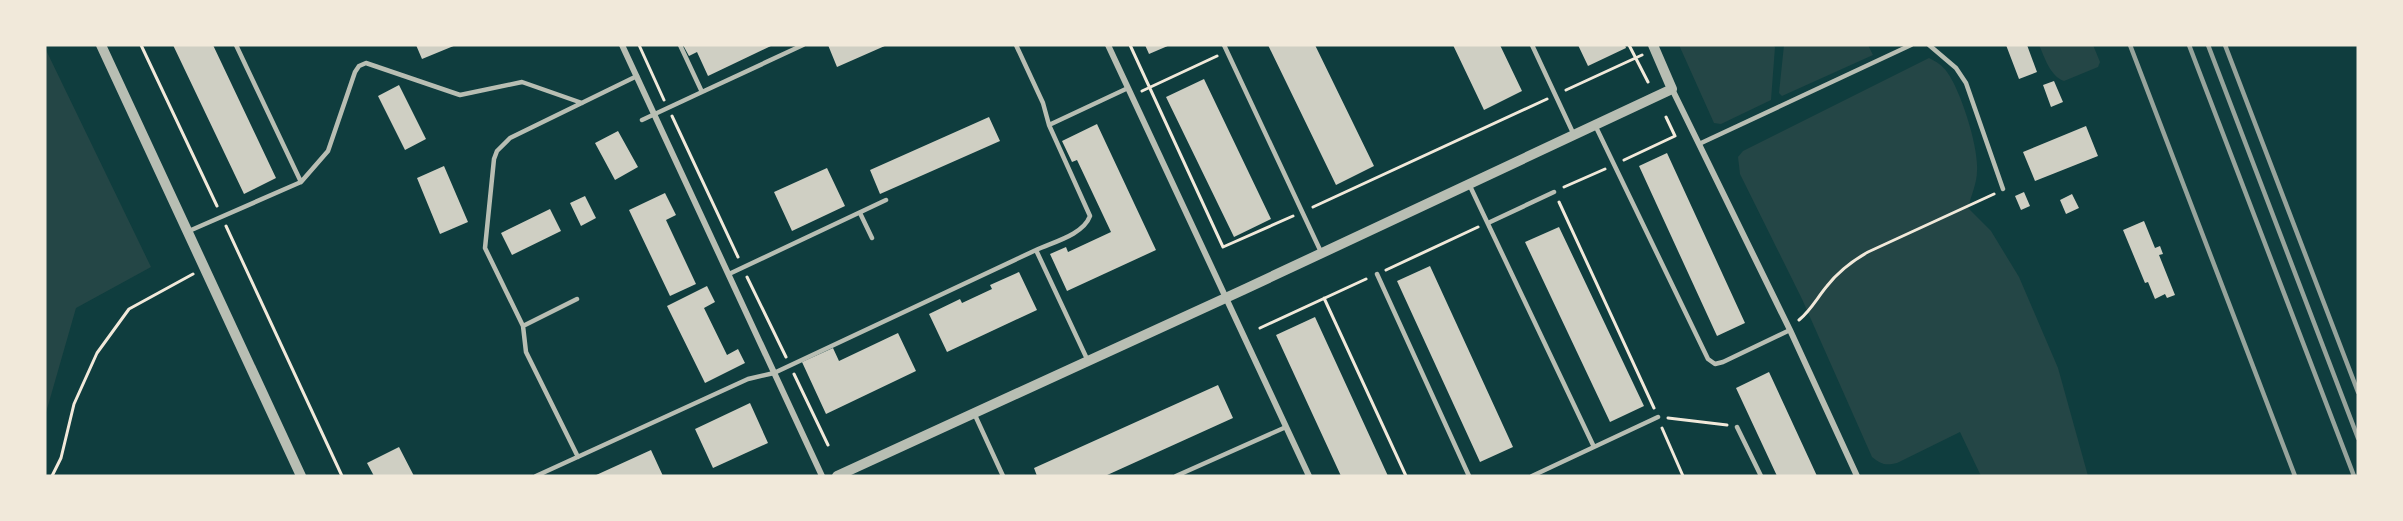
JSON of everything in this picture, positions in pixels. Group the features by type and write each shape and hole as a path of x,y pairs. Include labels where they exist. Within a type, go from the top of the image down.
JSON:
{"street":[{"path":"101,45 301,476"},
{"path":"622,45 822,476"},
{"path":"1108,45 1309,476"},
{"path":"1653,47 1857,476"},
{"path":"837,476 1226,298 1672,88"}],"lane":[{"path":"236,45 301,182"},
{"path":"680,45 702,92"},
{"path":"642,120 803,45"},
{"path":"536,476 748,379 774,373 790,366 1080,230 1087,224 1090,216 1016,45"},
{"path":"1532,45 1574,135"},
{"path":"1699,144 1911,45"},
{"path":"1929,45 1956,68 1966,83 2003,189"},
{"path":"1225,47 1322,253"},
{"path":"188,232 301,182 328,151 355,72 359,66 366,63 460,95 522,82 582,103"},
{"path":"578,457 526,352 523,326 485,248 494,159 497,151 510,138 637,76"},
{"path":"1049,125 1128,88"},
{"path":"1594,125 1708,359 1715,364 1723,362 1789,329"},
{"path":"1469,184 1594,447"},
{"path":"1488,223 1554,192"},
{"path":"729,274 886,201"},
{"path":"860,213 872,238"},
{"path":"1036,250 1088,361"},
{"path":"1377,274 1469,476"},
{"path":"523,326 578,299"},
{"path":"974,413 1003,476"},
{"path":"1532,476 1658,417"},
{"path":"1176,476 1286,427"},
{"path":"1737,427 1761,476"}],"path":[{"path":"141,45 342,476"},
{"path":"639,45 828,445"},
{"path":"1130,45 1223,247 1635,58 1653,47"},
{"path":"1629,45 1648,82"},
{"path":"1132,96 1225,47"},
{"path":"1666,117 1675,136 1554,192 1683,476"},
{"path":"1789,329 1810,310 1827,286 1849,264 1868,252 2003,189"},
{"path":"52,476 61,458 74,404 97,352 129,309 204,267"},
{"path":"1324,298 1406,476"},
{"path":"1658,417 1737,427"}],"shaded area":[{"path":"1679,45 1773,45 1775,47 1771,100 1721,124 1714,123"},
{"path":"1784,45 1868,45 1873,55 1782,96 1779,93"},
{"path":"2039,45 2093,45 2100,62 2098,67 2064,81 2052,71"},
{"path":"45,48 151,267 76,308 45,416"},
{"path":"1929,58 1947,72 1958,92 1972,135 1977,171 1968,208 1991,231 2019,277 2058,368 2088,476 1981,476 1960,432 1897,463 1883,464 1872,457 1802,299 1740,174 1738,157 1743,151"}],"building":[{"path":"173,45 213,45 276,178 244,194"},
{"path":"416,45 456,45 422,59"},
{"path":"683,45 773,45 708,76 697,52 689,56"},
{"path":"828,45 887,45 837,67"},
{"path":"1145,45 1170,45 1149,54"},
{"path":"1268,45 1315,45 1374,166 1336,185"},
{"path":"1453,45 1500,45 1522,91 1484,110"},
{"path":"1578,45 1625,45 1626,48 1588,66"},
{"path":"2006,45 2027,45 2037,72 2019,79"},
{"path":"1204,79 1271,219 1234,237 1166,97"},
{"path":"2054,81 2063,102 2051,107 2043,85"},
{"path":"399,85 426,139 405,150 378,96"},
{"path":"989,117 1000,141 880,194 870,170"},
{"path":"1097,124 1156,250 1067,291 1050,254 1066,247 1068,252 1111,232 1077,160 1072,162 1062,141"},
{"path":"2086,126 2098,156 2035,181 2023,152"},
{"path":"618,131 638,167 615,180 595,143"},
{"path":"1667,153 1745,323 1717,336 1639,166"},
{"path":"444,166 468,222 440,234 417,178"},
{"path":"827,168 845,206 792,231 774,192"},
{"path":"2024,192 2030,206 2021,210 2015,196"},
{"path":"665,193 676,215 666,220 696,284 670,296 629,210"},
{"path":"2072,194 2079,208 2066,214 2060,200"},
{"path":"585,196 596,218 581,226 570,203"},
{"path":"550,209 561,231 512,255 501,233"},
{"path":"2144,221 2155,248 2160,246 2163,254 2159,255 2175,295 2167,298 2165,294 2155,299 2148,282 2145,283 2123,230"},
{"path":"1559,227 1644,406 1610,422 1525,242"},
{"path":"1430,266 1513,447 1480,462 1397,281"},
{"path":"1019,272 1037,310 947,352 929,314 960,299 962,303 992,289 990,285"},
{"path":"707,286 715,302 704,308 727,355 738,349 745,363 705,383 667,306"},
{"path":"1315,317 1388,476 1341,476 1276,335"},
{"path":"898,333 916,371 826,414 802,362 833,348 839,361"},
{"path":"1769,372 1817,476 1777,476 1736,388"},
{"path":"1218,385 1233,418 1105,476 1037,476 1034,468"},
{"path":"750,403 768,443 713,468 695,429"},
{"path":"399,447 414,476 374,476 367,463"},
{"path":"651,450 663,476 594,476"}],"railway":[{"path":"2130,45 2295,476"},
{"path":"2189,45 2354,476"},
{"path":"2208,45 2358,438"},
{"path":"2225,45 2358,392"}]}
